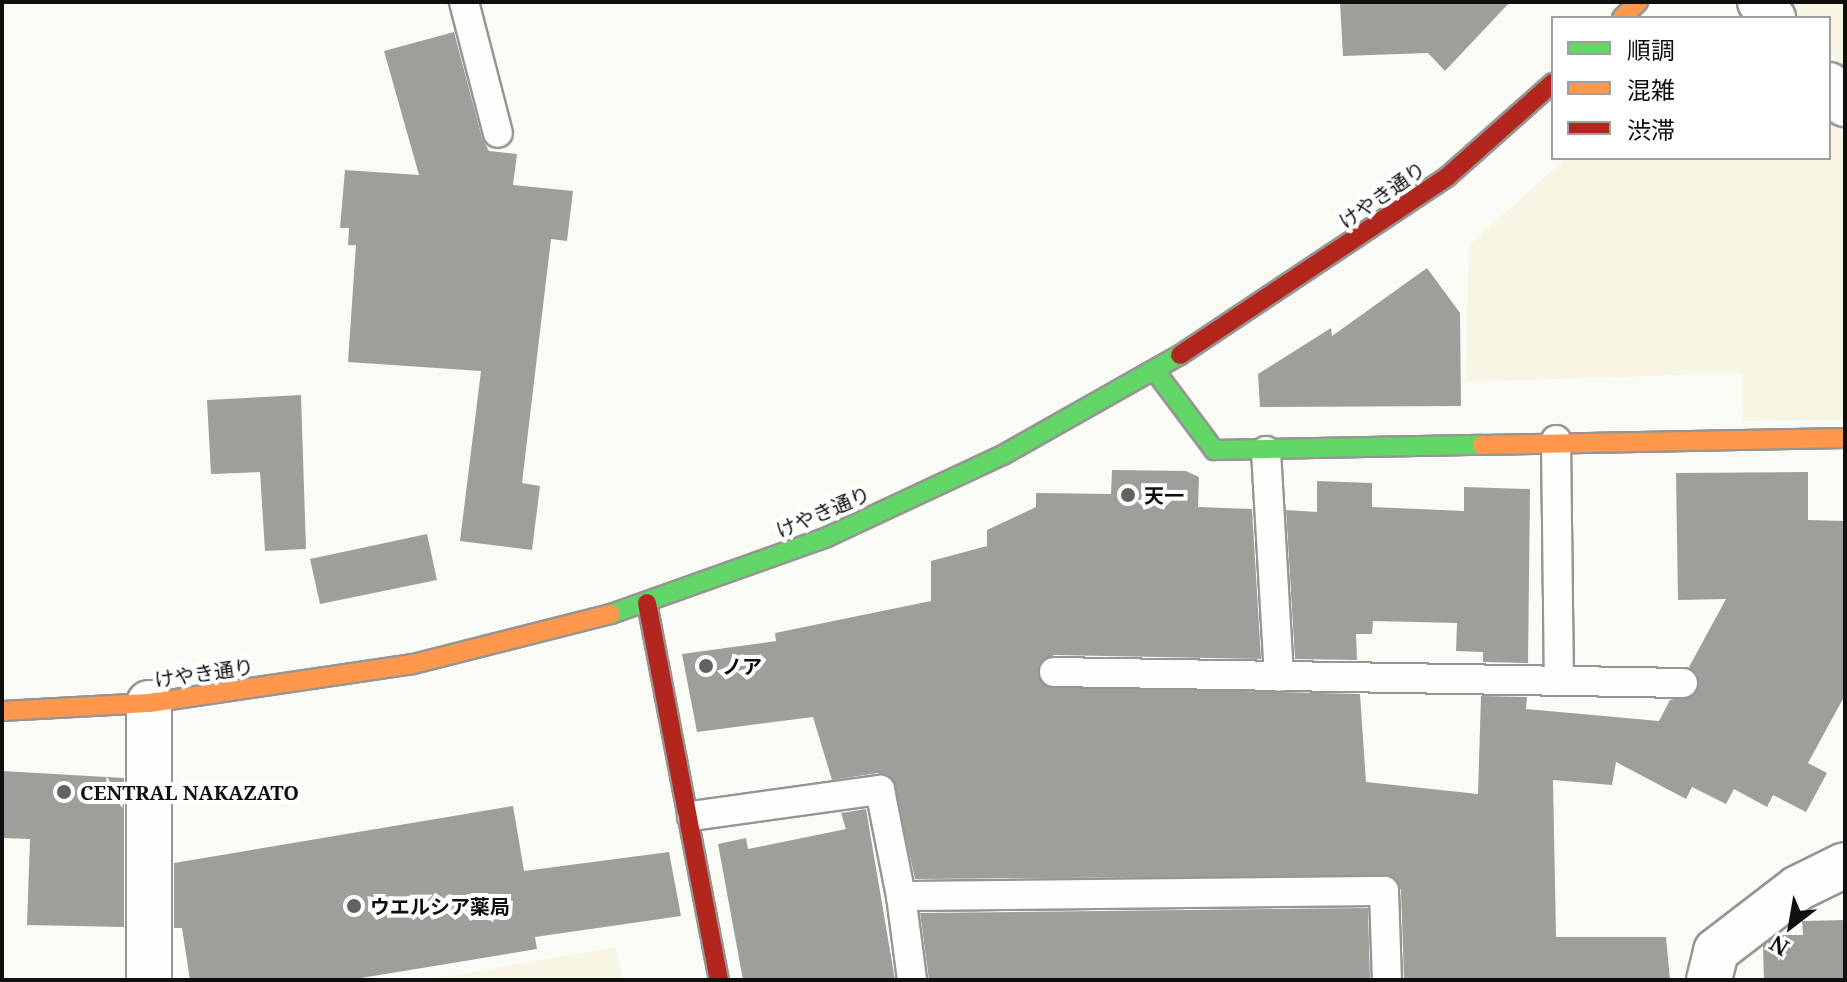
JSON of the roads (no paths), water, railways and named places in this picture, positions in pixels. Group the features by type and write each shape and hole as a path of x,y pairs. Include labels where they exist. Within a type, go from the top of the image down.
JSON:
{"street":[{"name":"けやき通り","path":"2,711 149,703 413,664 647,603 827,537 1003,455 1155,371 1447,177 1551,85"},
{"path":"1831,87 1845,104"},
{"path":"1155,371 1214,450 1266,451 1556,440 1845,438"},
{"path":"647,603 692,816 719,980"},
{"path":"149,703 149,980"},
{"path":"1709,980 1716,951 1798,888 1845,865"}],"lane":[{"path":"464,2 498,133"},
{"path":"1556,440 1559,681"},
{"path":"1266,451 1279,677"},
{"path":"1054,672 1683,683"},
{"path":"692,816 880,790 901,896 912,980"},
{"path":"901,896 1384,891 1387,980"}],"place":[{"name":"天一","path":"1128,495"},
{"name":"ノア","path":"706,666"},
{"name":"CENTRAL NAKAZATO","path":"64,792"},
{"name":"ウエルシア薬局","path":"354,906"}]}
